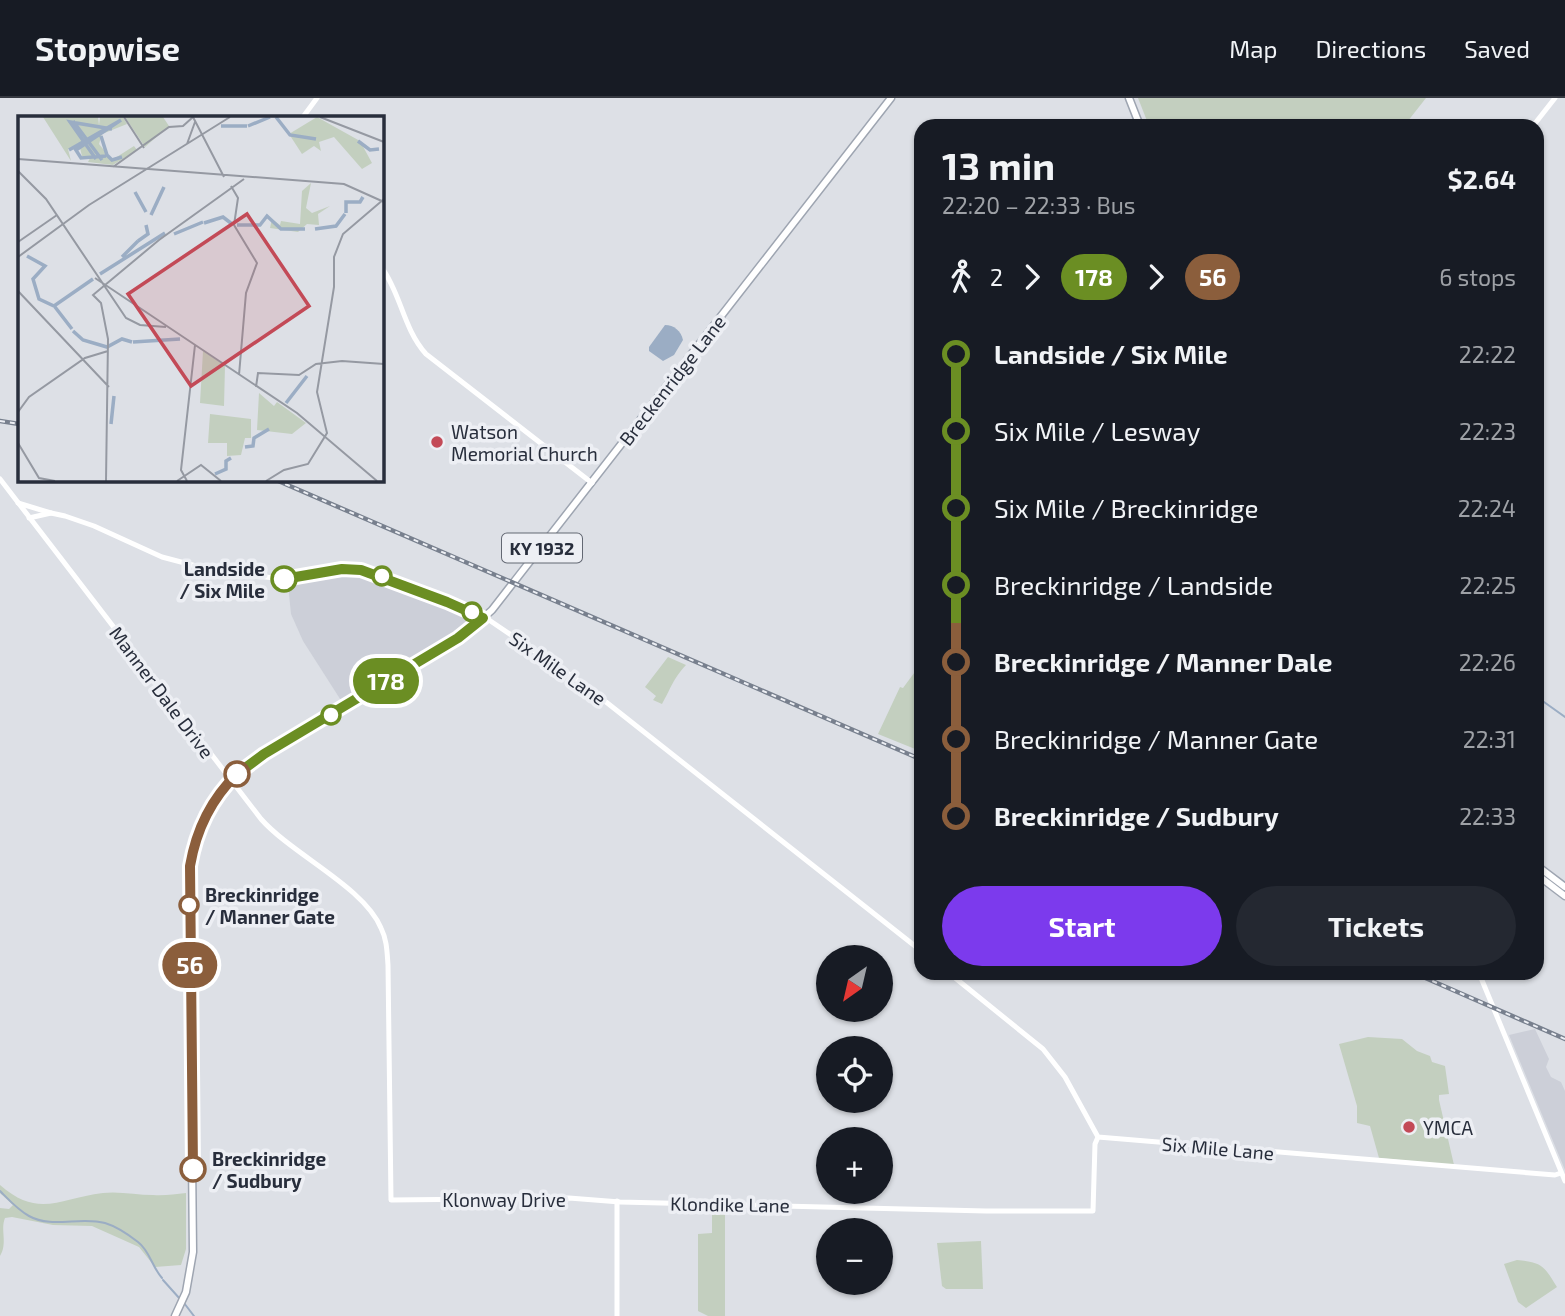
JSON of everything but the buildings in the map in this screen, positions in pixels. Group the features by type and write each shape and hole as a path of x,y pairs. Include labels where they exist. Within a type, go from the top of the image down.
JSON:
{"main road":[{"name":"Breckenridge Lane","path":"177,1313 186,1292 193,1248 189,877 193,849 210,807 231,780 264,754 458,638 505,596 891,98"},
{"path":"1129,98 1137,119"},
{"path":"1544,871 1565,887"},
{"path":"1544,880 1565,896"}],"street":[{"path":"304,116 317,98"},
{"path":"1539,119 1555,98"},
{"path":"383,270 393,286 410,331 426,354 592,483"},
{"path":"0,480 29,518"},
{"name":"Six Mile Lane","path":"18,503 82,521 162,557 200,568 284,579 342,569 361,570 483,618 582,684 914,945"},
{"name":"Six Mile Lane","path":"29,518 51,513"},
{"name":"Manner Dale Drive","path":"29,518 269,828 366,904 382,929 387,946 388,965 391,1199"},
{"path":"958,980 1043,1049 1065,1077 1097,1137"},
{"path":"1482,980 1565,1181"},
{"name":"Six Mile Lane","path":"1097,1137 1475,1169 1556,1175 1561,1172"},
{"name":"Klondike Lane","path":"617,1201 986,1211 1093,1211 1094,1144 1097,1137"},
{"name":"Klonway Drive","path":"391,1199 569,1198 617,1201"},
{"path":"617,1201 617,1316"}],"shaded area":[{"path":"356,575 463,614 469,622 448,638 342,702 303,641 291,614 288,585 323,577"},
{"path":"1535,1029 1549,1059 1546,1067 1551,1077 1561,1082 1565,1091 1565,1170 1509,1035"}],"green space":[{"path":"1138,98 1426,98 1410,119 1146,119"},
{"path":"668,657 686,665 662,704 653,700 656,696 645,687"},
{"path":"914,673 914,749 878,734 900,687 903,688"},
{"name":"YMCA","path":"1368,1037 1402,1039 1417,1051 1430,1056 1432,1062 1445,1066 1449,1094 1439,1095 1439,1100 1454,1165 1379,1158 1370,1126 1357,1123 1357,1106 1339,1044"},
{"path":"0,1185 26,1201 38,1204 109,1193 186,1193 186,1249 181,1265 155,1267 139,1247 92,1226 53,1225 12,1217 5,1218 0,1256 0,1208 9,1209 13,1205 0,1193"},
{"path":"712,1206 725,1206 725,1316 708,1316 698,1311 698,1234 712,1233"},
{"path":"981,1241 983,1289 946,1289 942,1286 937,1243"},
{"path":"1517,1260 1542,1266 1557,1287 1526,1308 1518,1302 1504,1264"}],"water":[{"path":"665,325 677,329 683,340 674,355 663,361 649,351 649,347"}],"waterway":[{"path":"1544,702 1565,717"},
{"path":"0,1191 21,1211 38,1220 96,1221 117,1228 142,1246 162,1278"},
{"path":"163,1280 180,1299"},
{"path":"184,1303 194,1316"}],"railway":[{"path":"0,421 18,424"},
{"path":"278,481 914,756"},
{"path":"1430,980 1565,1039"}],"bus line":[{"name":"178","path":"237,774 264,754 458,638 483,618 361,570 342,569 284,579"},
{"name":"56","path":"193,1169 190,866 196,839 210,807 237,774"}],"place":[{"name":"Watson Memorial Church","path":"437,442"},
{"name":"Landside / Six Mile","path":"284,579"},
{"name":"Breckinridge / Manner Gate","path":"189,905"},
{"name":"YMCA","path":"1409,1127"},
{"name":"Breckinridge / Sudbury","path":"193,1169"}]}
